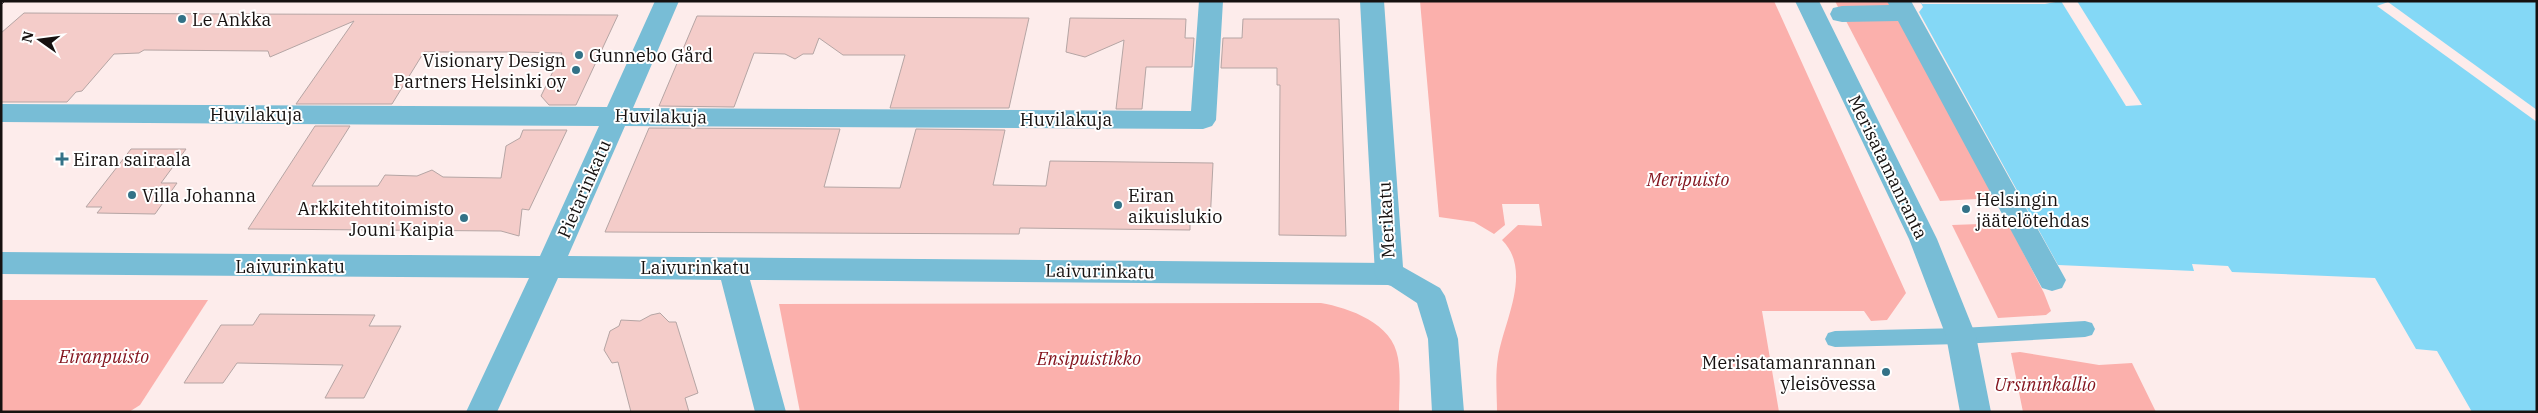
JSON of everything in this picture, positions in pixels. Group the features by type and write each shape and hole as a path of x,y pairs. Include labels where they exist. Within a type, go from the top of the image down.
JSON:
{"street":[{"name":"Pietarinkatu","path":"481,412 667,1"},
{"name":"Huvilakuja","path":"1,113 617,115 1203,120 1211,1"},
{"name":"Merikatu","path":"1372,1 1389,274 1401,278 1430,296 1443,339 1448,412"},
{"name":"Merisatamanranta","path":"1806,1 1923,239 1961,336 1976,412"},
{"path":"1842,14 1902,4 2052,280"},
{"name":"Laivurinkatu","path":"1,263 732,267 1389,274"},
{"path":"732,267 771,412"}],"lane":[{"path":"1835,339 1961,336 2085,328"}],"green space":[{"name":"Meripuisto","path":"1420,1 1774,1 1906,293 1887,320 1871,321 1864,311 1762,311 1779,412 1497,412 1496,378 1498,357 1514,297 1516,281 1515,266 1511,252 1502,240 1518,225 1542,226 1539,204 1502,204 1505,225 1494,234 1474,222 1439,217"},
{"path":"1835,1 1888,1 1890,4 1888,7 1839,9"},
{"path":"1895,18 1899,21 1995,198 1940,201 1845,19"},
{"path":"2008,223 2044,293 2051,311 2046,315 1998,318 1952,225"},
{"name":"Eiranpuisto","path":"1,300 208,300 140,405 129,412 1,412"},
{"name":"Ensipuistikko","path":"1321,303 1356,313 1368,319 1388,335 1398,358 1400,378 1399,412 800,412 779,304"},
{"name":"Ursininkallio","path":"2020,352 2099,365 2132,363 2156,412 2023,412 2011,353"}],"water":[{"path":"1920,1 2537,1 2537,412 2472,412 2437,351 2416,349 2375,278 2232,272 2228,266 2192,264 2194,271 2058,265 1919,12 1923,7"}],"pier":[{"path":"1920,1 2061,1 2045,4 1922,4"},
{"path":"2061,1 2077,1 2142,105 2126,106"},
{"path":"2388,2 2537,110 2537,122 2377,6"}],"building":[{"path":"24,13 618,15 576,105 549,105 541,96 562,53 521,52 424,52 392,104 296,104 354,21 270,57 268,51 144,50 139,53 114,54 82,91 76,92 67,102 1,102 1,33"},
{"path":"697,16 1029,18 1009,108 890,108 905,55 843,55 819,38 813,54 803,54 795,59 785,54 754,53 734,107 659,106"},
{"path":"1070,18 1186,19 1185,38 1194,38 1192,67 1146,67 1142,109 1116,109 1124,40 1085,57 1066,52"},
{"path":"1243,19 1339,19 1346,236 1279,235 1280,85 1277,85 1277,68 1221,68 1223,38 1242,38"},
{"path":"315,126 350,126 312,186 378,186 385,175 417,176 432,170 443,177 501,178 506,146 520,138 523,130 567,130 529,210 522,209 519,236 501,231 248,229"},
{"path":"649,128 840,129 824,187 900,188 916,129 1005,130 993,185 1046,186 1050,161 1213,163 1210,223 1190,222 1190,230 1020,228 1019,234 605,232"},
{"name":"Villa Johanna","path":"131,149 186,149 161,183 177,183 155,214 97,213 102,207 86,207"},
{"path":"660,313 669,322 676,322 698,393 685,398 689,412 631,412 618,362 612,363 604,350 610,331 619,326 621,320 640,321"},
{"path":"260,314 375,315 369,326 401,326 364,398 325,398 343,365 237,363 223,383 184,383 221,325 253,325"}],"tram line":[{"path":"1,5 5,1"}],"place":[{"name":"Le Ankka","path":"182,19"},
{"name":"Gunnebo Gård","path":"579,55"},
{"name":"Visionary Design Partners Helsinki oy","path":"576,70"},
{"name":"Eiran sairaala","path":"62,159"},
{"name":"Villa Johanna","path":"132,195"},
{"name":"Eiran aikuislukio","path":"1118,205"},
{"name":"Helsingin jäätelötehdas","path":"1966,209"},
{"name":"Arkkitehtitoimisto Jouni Kaipia","path":"464,218"},
{"name":"Merisatamanrannan yleisövessa","path":"1886,372"}]}
